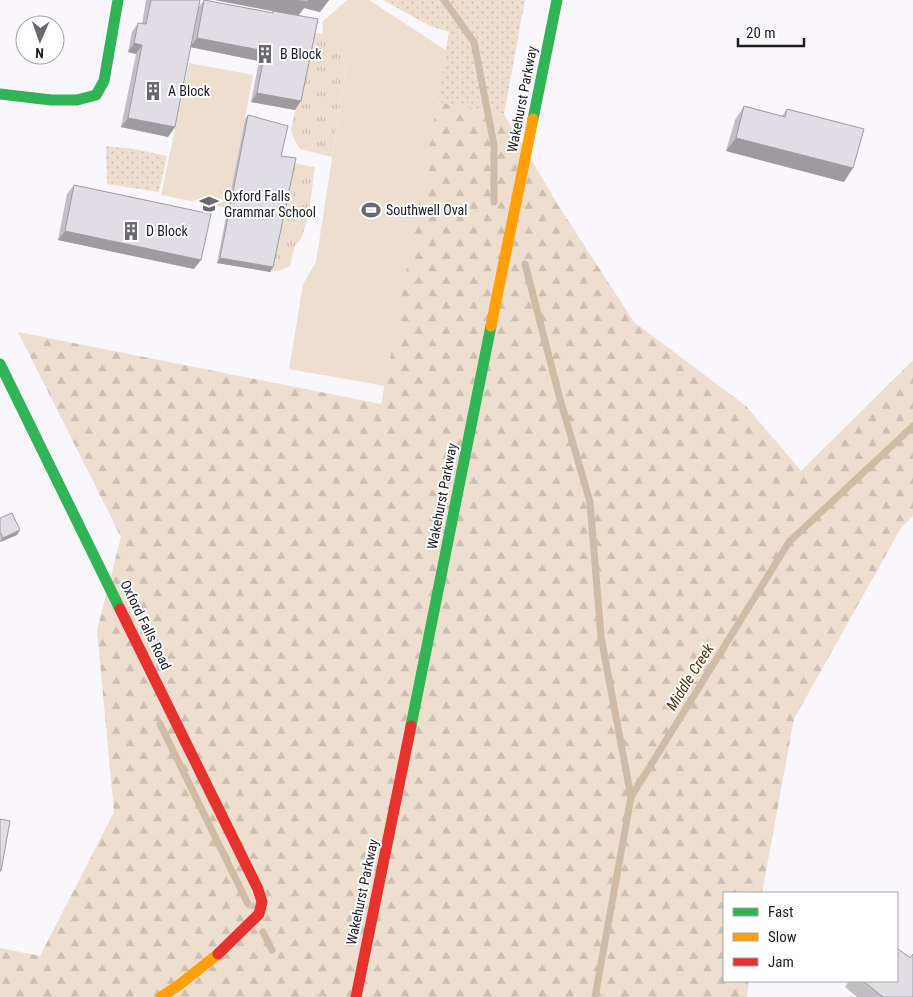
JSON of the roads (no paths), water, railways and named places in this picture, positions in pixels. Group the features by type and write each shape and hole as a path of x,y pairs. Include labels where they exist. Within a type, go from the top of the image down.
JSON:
{"main road":[{"path":"0,94 51,100 77,100 96,95 104,82 118,0"},
{"name":"Wakehurst Parkway","path":"356,997 558,0"},
{"name":"Oxford Falls Road","path":"0,364 258,889 262,902 259,914 220,952 161,997"}],"waterway":[{"path":"444,0 474,42 494,145 494,202"},
{"path":"525,264 560,399 590,502 601,637 631,797"},
{"name":"Middle Creek","path":"595,997 631,797 789,542 913,426"},
{"path":"160,724 248,904"},
{"path":"263,932 272,950"}],"place":[{"name":"B Block","path":"265,54"},
{"name":"A Block","path":"153,91"},
{"name":"Oxford Falls Grammar School","path":"209,204"},
{"name":"Southwell Oval","path":"371,210"},
{"name":"D Block","path":"131,231"}]}
